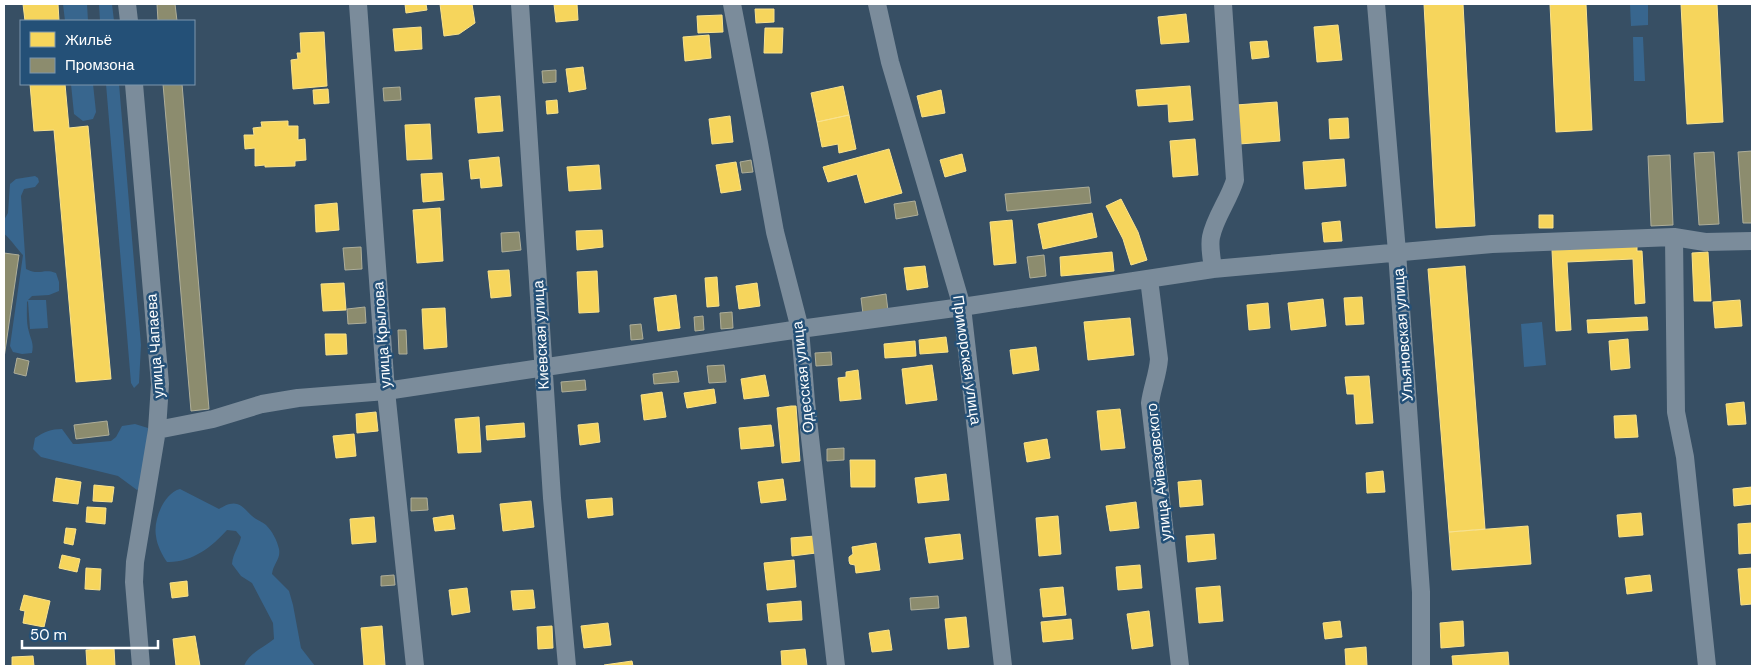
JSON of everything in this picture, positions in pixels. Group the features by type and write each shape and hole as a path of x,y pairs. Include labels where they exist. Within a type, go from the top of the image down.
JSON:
{"street":[{"path":"127,4 129,20"},
{"name":"улица Крылова","path":"358,4 386,391 415,666"},
{"name":"Киевская улица","path":"520,4 552,498 567,666"},
{"name":"Одесская улица","path":"732,4 775,232 800,329 806,402 836,666"},
{"name":"Приморская улица","path":"877,4 890,62 962,307 1003,666"},
{"path":"1213,269 1210,240 1235,180 1223,4"},
{"name":"Ульяновская улица","path":"1376,4 1397,252 1422,592 1421,666"},
{"name":"улица Чапаева","path":"134,85 160,384 157,430 134,582 141,666"},
{"path":"157,430 213,419 262,404 298,398 386,391 1213,269 1492,244 1674,237 1706,242 1752,241"},
{"path":"1674,237 1676,412 1685,457 1707,666"},
{"name":"улица Айвазовского","path":"1150,279 1159,359 1150,403 1180,666"}],"shaded area":[{"path":"63,4 87,4 88,20 65,20"},
{"path":"99,4 112,4 114,20 100,20"},
{"path":"1630,4 1648,4 1648,25 1631,26"},
{"path":"1633,37 1643,37 1645,81 1634,81"},
{"path":"71,85 93,85 96,112 93,119 83,121 74,114"},
{"path":"106,85 119,85 141,345 139,383 134,388 131,383"},
{"path":"35,176 39,182 35,187 24,189 21,196 26,269 35,272 48,271 56,273 59,291 49,295 32,296 28,300 46,300 48,328 30,329 28,301 27,321 33,350 32,353 22,354 13,352 10,346 23,255 4,234 4,220 8,213 10,184 16,179"},
{"path":"1542,322 1546,365 1524,367 1521,324"},
{"path":"135,424 148,428 145,486 137,490 118,476 41,457 33,449 35,438 51,430 62,429 73,444 78,444 111,441 116,437 122,426"},
{"path":"180,489 219,509 230,504 239,505 270,530 279,549 278,559 272,574 289,591 301,648 315,666 244,666 253,654 274,639 273,623 252,583 241,576 232,564 241,537 236,531 227,530 208,548 193,557 176,562 167,562 157,543 156,522 165,501"}],"building: Жильё":[{"path":"23,4 58,4 59,20 25,20"},
{"path":"405,4 426,4 427,10 406,13"},
{"path":"440,4 472,4 475,23 459,34 444,36"},
{"path":"554,4 577,4 578,20 556,22"},
{"path":"1424,4 1463,4 1475,226 1436,228"},
{"path":"1550,4 1586,4 1592,130 1556,132"},
{"path":"1681,4 1717,4 1723,122 1687,124"},
{"path":"755,9 774,9 774,22 756,23"},
{"path":"1186,14 1189,42 1161,44 1158,17"},
{"path":"722,15 723,32 698,33 697,16"},
{"path":"1338,25 1342,60 1317,62 1314,27"},
{"path":"421,27 422,49 395,51 393,29"},
{"path":"765,28 783,28 782,53 764,53"},
{"path":"324,32 327,86 293,89 291,60 298,59 297,53 301,53 300,33"},
{"path":"709,35 711,58 685,61 683,37"},
{"path":"1267,41 1269,57 1252,59 1250,42"},
{"path":"583,67 586,89 569,92 566,69"},
{"path":"30,85 65,85 69,128 88,126 111,379 76,382 54,130 34,131"},
{"path":"843,86 849,115 817,122 811,93"},
{"path":"1190,86 1193,120 1169,122 1168,104 1138,106 1136,90"},
{"path":"328,89 329,103 314,104 313,90"},
{"path":"941,90 945,113 922,117 917,96"},
{"path":"500,96 503,131 478,133 475,98"},
{"path":"557,100 558,113 547,114 546,101"},
{"path":"1277,102 1280,141 1239,144 1236,105"},
{"path":"849,115 856,149 839,153 838,144 822,147 817,122"},
{"path":"730,116 733,142 712,144 709,119"},
{"path":"1348,118 1349,138 1330,139 1329,119"},
{"path":"288,121 288,126 298,126 298,140 305,139 306,160 295,161 295,166 255,166 255,148 245,149 244,135 254,135 253,128 262,127 261,122"},
{"path":"430,124 432,159 407,160 405,125"},
{"path":"1195,139 1198,175 1173,177 1170,141"},
{"path":"889,149 902,193 865,203 857,174 828,182 823,167"},
{"path":"962,154 966,171 945,177 940,160"},
{"path":"499,157 502,186 481,188 480,178 471,179 469,160"},
{"path":"1344,159 1346,186 1305,189 1303,162"},
{"path":"736,162 741,190 721,193 716,165"},
{"path":"599,165 601,189 569,191 567,167"},
{"path":"442,173 444,200 423,202 421,174"},
{"path":"1121,199 1138,232 1147,260 1131,265 1123,239 1106,206"},
{"path":"337,203 339,230 316,232 315,205"},
{"path":"440,208 443,261 417,263 413,210"},
{"path":"1092,213 1097,237 1043,249 1038,224"},
{"path":"1539,215 1553,215 1553,228 1539,228"},
{"path":"1012,220 1016,263 994,265 990,222"},
{"path":"1340,221 1342,241 1324,242 1322,223"},
{"path":"602,230 603,247 577,250 576,231"},
{"path":"1637,245 1637,251 1642,251 1645,303 1635,304 1633,259 1567,262 1571,330 1556,331 1552,250"},
{"path":"1112,252 1114,271 1061,276 1060,257"},
{"path":"1708,252 1711,301 1694,301 1692,253"},
{"path":"925,266 928,287 907,290 904,268"},
{"path":"1465,266 1485,529 1449,532 1428,269"},
{"path":"509,270 511,296 491,298 488,271"},
{"path":"597,271 599,312 579,313 577,272"},
{"path":"717,277 719,306 707,307 705,278"},
{"path":"344,283 346,310 323,311 321,284"},
{"path":"757,283 760,306 739,309 736,286"},
{"path":"676,295 680,328 658,331 654,298"},
{"path":"1362,297 1364,324 1346,325 1344,298"},
{"path":"1323,299 1326,326 1291,330 1288,303"},
{"path":"1740,300 1742,326 1715,328 1713,302"},
{"path":"1268,303 1270,328 1249,330 1247,305"},
{"path":"445,308 447,347 424,349 422,309"},
{"path":"1647,317 1648,330 1588,333 1587,320"},
{"path":"1130,318 1134,355 1088,360 1084,322"},
{"path":"325,334 346,334 347,354 326,355"},
{"path":"946,337 948,352 920,354 919,340"},
{"path":"1628,339 1630,368 1611,370 1609,341"},
{"path":"915,341 916,356 885,358 884,344"},
{"path":"1036,347 1039,370 1013,374 1010,350"},
{"path":"932,365 937,400 906,404 902,369"},
{"path":"858,370 861,399 840,401 838,378 846,377 846,372"},
{"path":"765,375 769,396 744,399 741,379"},
{"path":"1369,376 1373,423 1356,424 1354,394 1347,394 1345,377"},
{"path":"714,389 716,403 687,408 684,393"},
{"path":"662,392 666,417 644,420 641,395"},
{"path":"1744,402 1746,424 1728,425 1726,404"},
{"path":"796,406 800,461 782,463 777,408"},
{"path":"1120,409 1125,448 1101,450 1097,411"},
{"path":"376,412 378,431 357,433 356,414"},
{"path":"1636,415 1638,437 1615,438 1614,416"},
{"path":"479,417 481,452 458,453 455,419"},
{"path":"524,423 525,437 487,440 486,426"},
{"path":"598,423 600,442 580,445 578,425"},
{"path":"771,425 774,446 741,449 739,428"},
{"path":"354,434 356,456 336,458 333,436"},
{"path":"1047,439 1050,458 1027,462 1024,443"},
{"path":"850,460 875,460 875,487 851,487"},
{"path":"1383,471 1385,492 1367,493 1366,473"},
{"path":"946,474 949,500 918,503 915,478"},
{"path":"56,478 81,482 78,504 53,501"},
{"path":"783,479 786,500 761,503 758,482"},
{"path":"1201,480 1203,505 1180,507 1178,482"},
{"path":"94,485 114,487 112,502 93,501"},
{"path":"1752,487 1752,504 1734,506 1733,489"},
{"path":"612,498 613,515 588,518 586,500"},
{"path":"531,501 534,527 503,531 500,504"},
{"path":"1136,502 1139,528 1110,531 1106,506"},
{"path":"87,507 106,508 105,524 86,522"},
{"path":"1641,513 1643,535 1619,537 1617,515"},
{"path":"453,515 455,529 435,531 433,518"},
{"path":"1058,516 1061,554 1039,556 1036,518"},
{"path":"374,517 376,542 352,544 350,519"},
{"path":"1752,523 1752,553 1739,554 1738,524"},
{"path":"1528,526 1531,564 1452,570 1449,532"},
{"path":"66,528 76,529 73,545 64,543"},
{"path":"960,534 963,559 929,563 925,538"},
{"path":"1214,534 1216,559 1188,562 1186,536"},
{"path":"815,536 816,553 792,556 791,538"},
{"path":"876,543 880,570 856,573 855,565 850,564 849,561 849,557 853,554 852,547"},
{"path":"62,555 80,559 77,572 59,568"},
{"path":"794,560 796,587 767,590 764,563"},
{"path":"1140,565 1142,588 1118,590 1116,567"},
{"path":"86,568 101,569 100,590 85,589"},
{"path":"1752,568 1752,604 1741,605 1738,569"},
{"path":"1650,575 1652,591 1627,594 1625,578"},
{"path":"187,581 188,596 172,598 170,583"},
{"path":"1220,586 1223,621 1199,623 1196,588"},
{"path":"1063,587 1066,615 1043,617 1040,589"},
{"path":"467,588 470,612 452,615 449,590"},
{"path":"533,590 535,608 513,610 511,591"},
{"path":"24,595 50,601 44,627 23,623 25,611 20,610"},
{"path":"801,601 802,620 769,622 767,604"},
{"path":"1149,611 1153,646 1132,649 1127,614"},
{"path":"966,617 969,647 948,649 945,619"},
{"path":"1071,619 1073,639 1043,642 1041,622"},
{"path":"1340,621 1342,637 1325,639 1323,623"},
{"path":"1463,621 1464,646 1441,648 1440,623"},
{"path":"608,623 611,645 584,648 581,626"},
{"path":"382,626 385,665 364,666 361,628"},
{"path":"552,626 553,648 538,649 537,627"},
{"path":"889,630 892,650 872,652 869,633"},
{"path":"195,636 200,666 176,666 173,639"},
{"path":"1366,647 1367,666 1346,666 1345,649"},
{"path":"114,648 115,666 87,666 86,650"},
{"path":"805,649 807,666 782,666 781,651"},
{"path":"1508,652 1509,666 1453,666 1452,656"},
{"path":"33,656 34,666 12,666 12,657"},
{"path":"632,661 633,666 604,665"}],"building: Промзона":[{"path":"157,4 175,4 177,20 158,20"},
{"path":"556,70 556,82 543,83 542,71"},
{"path":"163,85 182,85 209,409 191,411"},
{"path":"400,87 401,100 384,101 383,88"},
{"path":"1752,151 1752,223 1743,223 1738,152"},
{"path":"1714,152 1719,224 1699,225 1694,153"},
{"path":"1670,155 1673,225 1651,226 1648,156"},
{"path":"751,160 753,172 742,173 740,162"},
{"path":"1089,187 1091,203 1007,211 1005,194"},
{"path":"915,201 918,215 896,219 894,204"},
{"path":"519,232 521,250 502,252 501,233"},
{"path":"361,247 362,269 345,270 343,248"},
{"path":"4,253 19,255 4,358"},
{"path":"1044,255 1046,276 1030,278 1027,257"},
{"path":"886,294 888,311 863,314 861,298"},
{"path":"365,307 366,323 348,324 347,309"},
{"path":"732,312 733,328 721,329 720,313"},
{"path":"703,316 704,330 695,331 694,317"},
{"path":"641,324 643,339 631,340 630,325"},
{"path":"398,330 406,330 407,354 399,354"},
{"path":"831,352 832,365 816,366 815,353"},
{"path":"17,358 29,361 26,376 14,373"},
{"path":"724,365 726,382 709,383 707,366"},
{"path":"677,371 679,382 654,384 653,374"},
{"path":"585,380 586,390 562,392 561,382"},
{"path":"107,421 109,435 76,439 74,425"},
{"path":"844,448 844,460 827,461 827,449"},
{"path":"411,498 427,498 428,510 411,511"},
{"path":"394,575 395,585 381,586 381,576"},
{"path":"938,596 939,608 911,610 910,598"}]}
